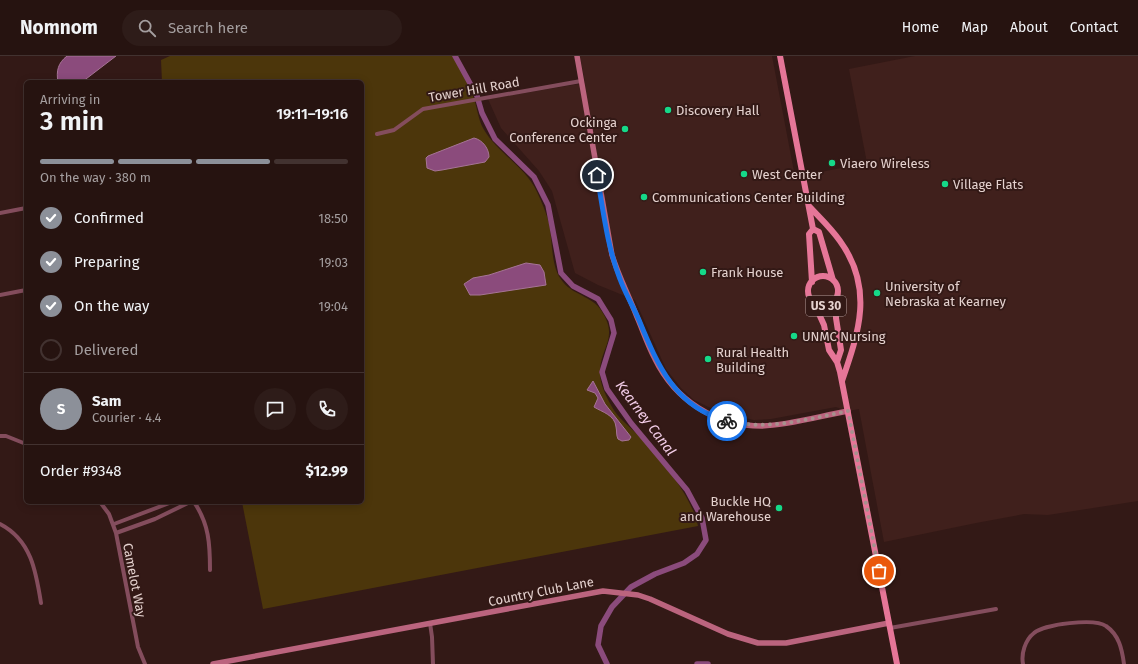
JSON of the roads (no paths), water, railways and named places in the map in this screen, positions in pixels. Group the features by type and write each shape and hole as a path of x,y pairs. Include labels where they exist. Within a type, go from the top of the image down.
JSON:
{"main road":[{"name":"US 30","path":"780,56 813,228 809,234 812,282 809,292 824,325 829,350 837,362 842,381 897,664"},
{"path":"809,206 845,248 859,286 861,304 860,326 842,381"},
{"name":"US 30","path":"813,228 819,232 833,280 838,290 836,299 836,318 841,350 837,362"},
{"name":"US 30","path":"812,282 821,276 833,280"},
{"name":"US 30","path":"814,303 826,306 836,299"}],"street":[{"path":"577,56 612,255 620,279 655,359 668,381 682,397 697,408 712,416 734,423 771,425 848,411"},
{"name":"Tower Hill Road","path":"377,134 394,130 423,109 484,97 582,81"},
{"path":"0,213 24,208"},
{"path":"0,295 24,290"},
{"path":"0,436 6,436 24,443"},
{"name":"Camelot Way","path":"101,504 114,524 138,648 145,664"},
{"path":"114,524 167,504"},
{"path":"116,533 168,514 186,504"},
{"path":"195,504 202,514 208,530 210,570"},
{"path":"0,524 20,539 27,550 33,562 41,603"},
{"name":"Country Club Lane","path":"213,664 591,592 613,592 636,595 650,599 728,634 758,643 786,643 890,626"},
{"path":"890,626 996,609"},
{"path":"1022,664 1023,650 1033,633 1043,628 1058,625 1097,622 1105,625 1112,631 1120,644 1124,664"},
{"path":"430,623 433,664"}],"waterway":[{"name":"Kearney Canal","path":"455,56 477,96 482,113 495,139 534,177 548,205 561,273 573,286 598,299 611,320 614,333 602,372 607,389 631,423 687,490 702,518 706,540 697,554 684,563 655,574 631,587 612,607 601,626 598,645 607,664"},
{"name":"Kearney Canal","path":"697,664 708,664"}],"place":[{"name":"Discovery Hall","path":"668,110"},
{"name":"Ockinga Conference Center","path":"625,129"},
{"name":"Viaero Wireless","path":"832,163"},
{"name":"West Center","path":"744,174"},
{"name":"Village Flats","path":"945,184"},
{"name":"Communications Center Building","path":"644,197"},
{"name":"Frank House","path":"703,272"},
{"name":"University of Nebraska at Kearney","path":"877,293"},
{"name":"UNMC Nursing","path":"794,336"},
{"name":"Rural Health Building","path":"708,359"},
{"name":"Buckle HQ and Warehouse","path":"779,508"}]}
